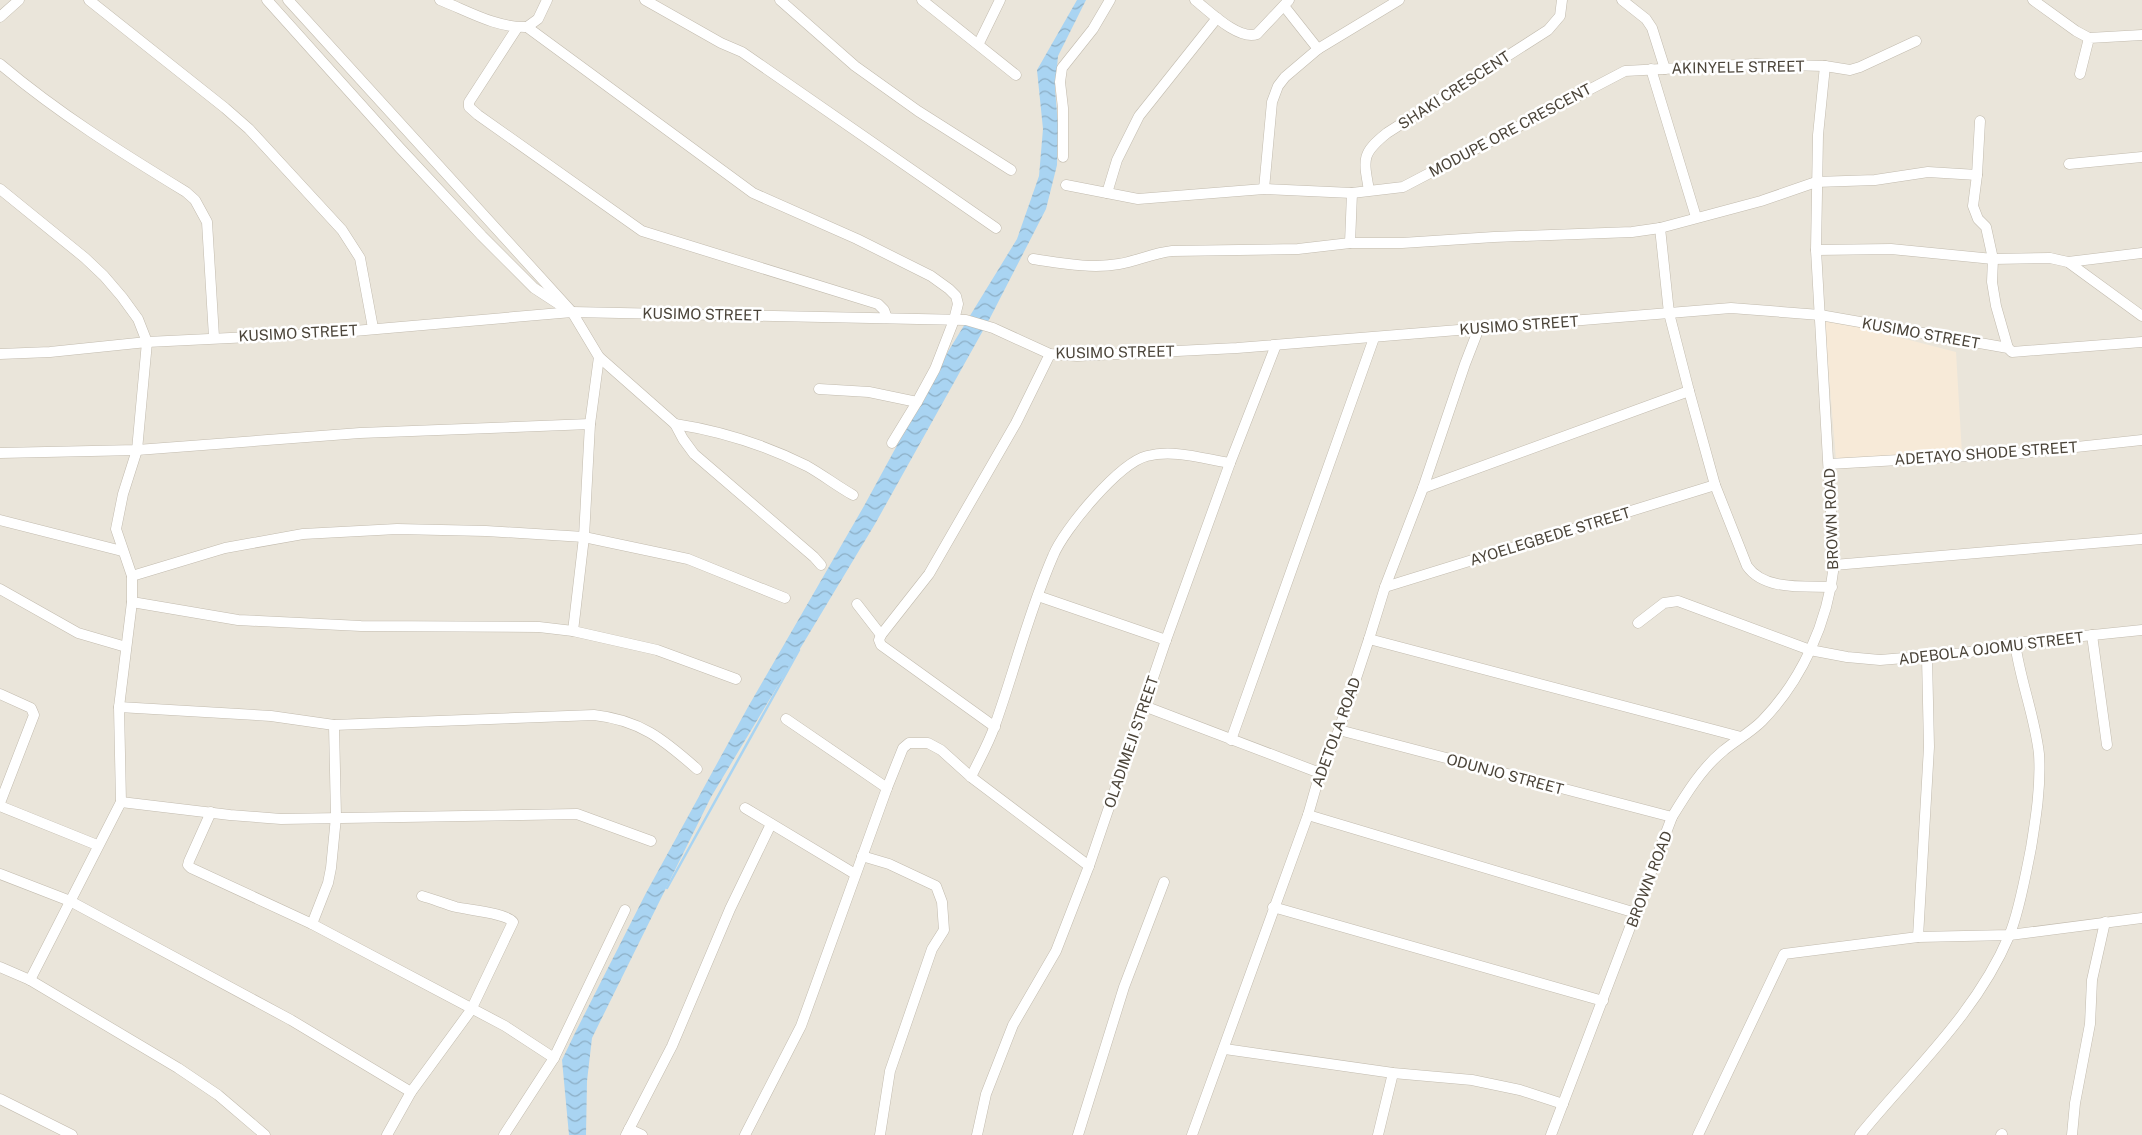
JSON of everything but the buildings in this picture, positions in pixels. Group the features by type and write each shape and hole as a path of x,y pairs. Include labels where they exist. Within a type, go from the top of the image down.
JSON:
{"street":[{"path":"0,16 19,0"},
{"path":"89,0 231,113 342,230 360,258 374,328"},
{"path":"267,0 482,236 534,288 572,312"},
{"path":"288,0 572,312 599,357 675,424 694,454 821,565"},
{"path":"440,0 487,21 522,28 752,193 857,239 931,276 956,296 958,304 954,320 935,369 892,443"},
{"path":"547,0 538,19 522,28 469,102 469,107 642,230 878,304 884,310 887,318"},
{"path":"645,0 722,44 742,52 996,228"},
{"path":"780,0 855,66 918,111 1012,170"},
{"path":"922,0 1016,75"},
{"path":"978,44 1000,0"},
{"path":"1063,157 1064,123 1060,76 1066,63 1085,40 1110,0"},
{"path":"1195,0 1217,18 1243,35 1251,36 1257,34 1286,3 1318,49"},
{"path":"1264,189 1272,102 1278,86 1285,77 1318,49 1399,0"},
{"name":"SHAKI CRESCENT","path":"1369,190 1366,156 1371,146 1387,133 1548,30 1560,16 1562,0"},
{"path":"2033,0 2076,31 2090,38 2142,35"},
{"path":"1626,1 1646,19 1652,28 1665,69"},
{"path":"1107,193 1117,160 1139,116 1217,18"},
{"path":"2080,74 2090,38"},
{"name":"AKINYELE STREET","path":"1650,69 1755,64 1825,66 1850,70 1916,41"},
{"path":"0,64 33,92 80,126 186,192 195,200 207,222 214,338"},
{"name":"BROWN ROAD","path":"1551,1135 1672,817 1696,782 1721,753 1762,722 1791,685 1821,628 1832,587 1834,565 1816,250 1818,135 1825,66"},
{"path":"1650,69 1696,217"},
{"name":"MODUPE ORE CRESCENT","path":"1066,185 1138,199 1264,189 1352,192 1403,186 1614,76 1625,72 1650,69"},
{"path":"1980,120 1973,206 1978,219 1986,227 1993,259 1992,282 1996,306 2008,348"},
{"path":"2068,164 2142,157"},
{"path":"1033,259 1100,266 1118,264 1172,251 1298,250 1350,243 1402,243 1494,237 1632,232 1660,228 1761,201 1816,182 1875,180 1928,172 1977,175"},
{"path":"0,189 85,258 104,276 138,319 148,342 137,450 118,512 116,529 132,576 132,602 119,707 121,802 30,980"},
{"path":"1350,243 1352,192"},
{"path":"1660,228 1669,313 1688,391 1715,485 1747,566 1751,572 1773,583 1832,587"},
{"path":"1816,250 1891,249 1993,259 2050,258 2068,262 2142,253"},
{"path":"2068,262 2142,316"},
{"name":"KUSIMO STREET","path":"0,354 50,352 148,342 331,333 572,312 966,320 989,327 1050,354 1077,356 1374,338 1731,308 1820,315 2008,348 2012,352 2142,342"},
{"name":"ADETOLA ROAD","path":"1192,1135 1225,1048 1273,907 1308,815 1320,773 1339,730 1385,587 1423,488 1465,364 1480,328"},
{"path":"1231,740 1374,338"},
{"name":"OLADIMEJI STREET","path":"977,1135 986,1094 1013,1026 1056,951 1089,866 1166,640 1230,463 1276,345"},
{"path":"994,727 881,645 879,640 929,574 1016,423 1050,354"},
{"path":"573,631 584,537 590,424 599,357"},
{"path":"819,389 869,392 917,402"},
{"path":"1423,488 1688,391"},
{"path":"0,453 137,450 360,433 590,424"},
{"path":"675,424 714,430 769,449 809,467 853,495"},
{"name":"ADETAYO SHODE STREET","path":"1829,464 2021,454 2142,440"},
{"path":"971,776 994,727 1053,554 1074,523 1102,490 1135,461 1147,456 1179,454 1230,463"},
{"name":"AYOELEGBEDE STREET","path":"1385,587 1715,485"},
{"path":"0,520 122,551"},
{"path":"132,576 226,548 276,537 313,533 397,529 495,531 584,537 688,559 785,598"},
{"path":"1834,565 2142,539"},
{"path":"0,589 78,633 126,647"},
{"path":"1038,596 1166,640"},
{"name":"ADEBOLA OJOMU STREET","path":"1638,623 1664,602 1678,601 1810,650 1847,657 1880,660 1965,653 2015,643 2142,630"},
{"path":"132,602 238,620 361,626 539,627 573,631 656,650 736,679"},
{"path":"857,604 881,635"},
{"path":"2092,635 2107,745"},
{"path":"1369,639 1741,737"},
{"path":"1860,1135 1948,1035 1971,1004 2010,935 2027,871 2040,785 2038,752 2019,671 2015,643"},
{"path":"1918,937 1929,747 1927,657"},
{"path":"0,694 31,708 34,715 34,720 0,805 97,846"},
{"path":"1144,706 1320,773"},
{"path":"119,707 271,716 334,725 594,715 612,717 647,729 697,769"},
{"path":"786,718 887,788"},
{"path":"312,924 328,883 336,817 334,725"},
{"name":"ODUNJO STREET","path":"1339,730 1672,817"},
{"path":"745,1135 801,1026 887,788 903,748 909,743 918,742 935,746 971,776 1089,866"},
{"path":"121,802 281,819 577,814 651,841"},
{"path":"745,808 855,874"},
{"path":"211,812 189,861 190,868 312,924 505,1026 554,1058"},
{"path":"1308,815 1636,913"},
{"path":"642,1135 628,1132 678,1032 730,909 770,824"},
{"path":"862,856 889,864 936,886 942,902 944,930 932,949 893,1063 880,1135"},
{"path":"0,874 70,901 291,1020 411,1092"},
{"path":"1078,1135 1124,987 1164,882"},
{"path":"387,1135 411,1092 472,1010 513,922 502,917 422,896"},
{"path":"1273,907 1603,1001"},
{"path":"504,1135 554,1058 625,910"},
{"path":"1698,1135 1784,954 1918,937 2010,935 2142,918"},
{"path":"2072,1135 2075,1103 2090,1024 2092,980 2105,922"},
{"path":"0,967 30,980 178,1068 218,1095 260,1133"},
{"path":"1225,1048 1393,1073 1472,1080 1520,1090 1563,1104"},
{"path":"1378,1135 1393,1073"},
{"path":"0,1099 72,1135"}],"shaded area":[{"path":"0,0 2142,0 2142,1135 0,1135"},
{"path":"1824,318 1956,352 1962,454 1836,460"}],"water":[{"path":"1077,0 1086,0 1058,56 1055,89 1058,125 1057,165 1046,209 990,318 875,524 711,797 592,1038 587,1081 586,1135 569,1135 562,1060 575,1033 646,893 748,707 864,506 949,350 1017,239 1039,176 1043,129 1037,70"}],"waterway":[{"path":"667,888 799,650"}]}
